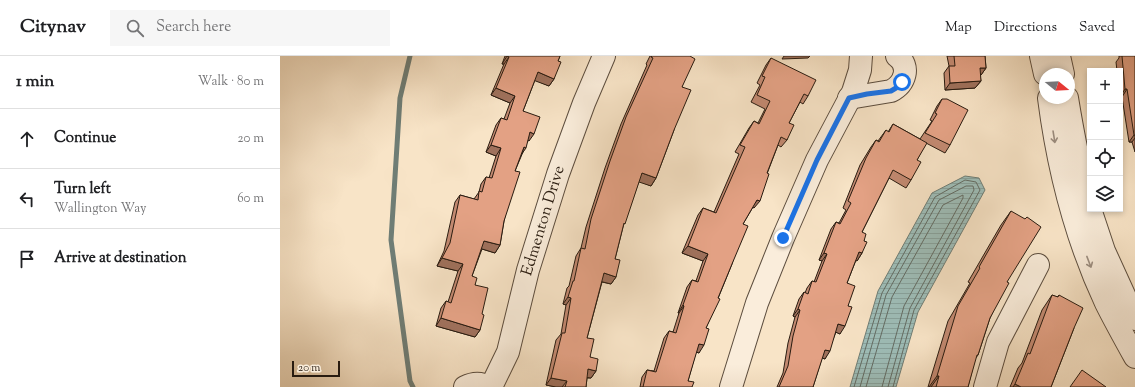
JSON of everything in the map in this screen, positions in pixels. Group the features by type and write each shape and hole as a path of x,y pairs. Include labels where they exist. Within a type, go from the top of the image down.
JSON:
{"street":[{"name":"Edmenton Drive","path":"491,387 508,352 528,270 558,174 584,103 604,56"},
{"path":"731,387 757,304 783,238 817,160 853,92 860,70 861,56"},
{"path":"849,98 891,91 896,88 902,82 905,74 902,60 897,56"},
{"path":"1041,56 1044,68"},
{"path":"1060,56 1062,68"},
{"path":"1050,104 1055,142 1063,179 1084,249 1106,303 1135,357"},
{"path":"1068,104 1081,178 1087,198"},
{"path":"1091,212 1104,251 1135,319"},
{"path":"985,387 998,342 1038,265"},
{"path":"465,387 472,384 478,384 488,387"}],"water":[{"path":"965,176 979,178 985,190 918,312 896,387 850,387 878,291 932,193"}],"building":[{"path":"507,56 560,56 558,61 561,62 554,79 538,72 523,111 540,117 534,134 530,132 526,148 524,147 515,171 520,172 504,221 500,245 484,241 472,276 477,278 475,285 488,288 480,330 441,318 446,301 451,303 463,264 442,258 450,243 460,195 478,200 479,191 482,192 486,177 492,178 501,148 491,145 501,118 507,120 515,96 496,88 509,57"},
{"path":"690,56 695,59 682,87 691,90 656,178 642,173 625,224 624,223 615,259 620,260 616,277 604,273 587,338 594,339 590,357 598,359 596,371 588,369 586,387 565,387 567,381 551,378 562,333 565,333 571,298 568,297 574,281 581,248 585,249 591,219 610,161 626,117 653,58 651,57"},
{"path":"954,56 985,56 986,68 980,68 981,81 950,83 949,66 955,66"},
{"path":"1122,56 1135,56 1135,135 1127,89 1125,89"},
{"path":"771,58 816,80 808,96 804,94 789,123 794,125 787,140 781,137 767,173 769,174 760,201 757,200 743,224 748,226 718,298 720,299 706,328 709,329 704,345 699,344 688,381 694,382 692,387 643,387 647,370 656,372 669,331 676,333 684,306 683,305 692,280 698,282 708,254 688,246 703,208 716,213 745,147 740,145 754,121 759,124 770,101 757,95 765,77 762,76"},
{"path":"942,99 947,99 968,110 950,145 925,133 937,114 935,113"},
{"path":"893,124 927,143 917,160 921,162 911,180 893,170 862,232 866,234 864,241 867,242 862,253 859,252 847,283 855,286 848,306 852,307 845,326 838,324 830,351 825,350 813,387 779,387 788,366 793,336 800,310 798,309 804,292 808,294 812,281 816,282 827,254 824,253 836,222 840,224 851,203 848,201 866,158 876,140 879,142 886,130 889,132"},
{"path":"1011,211 1025,219 1027,217 1041,227 1007,282 1009,283 990,318 968,387 936,387 939,376 937,376 958,306"},
{"path":"1052,295 1058,297 1059,295 1083,308 1051,387 1021,387 1015,384 1028,353 1030,354"},
{"path":"1082,370 1106,387 1070,387"}],"waterway":[{"path":"410,56 400,98 391,240 410,381 413,387"}],"route":[{"path":"783,238 817,160 849,98 891,91 902,82"}]}
